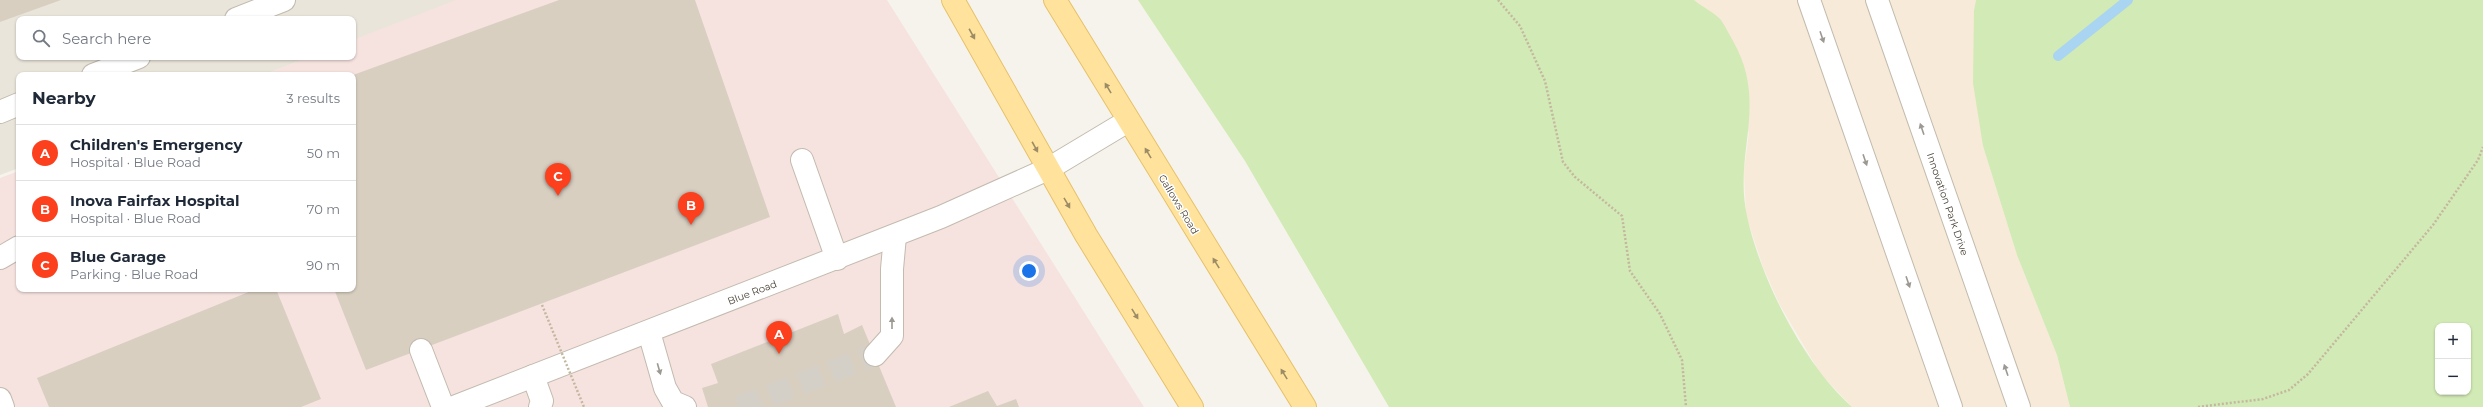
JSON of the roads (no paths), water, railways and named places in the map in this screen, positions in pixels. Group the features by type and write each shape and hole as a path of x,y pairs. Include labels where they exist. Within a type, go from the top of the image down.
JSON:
{"main road":[{"path":"953,0 1048,170 1192,407"},
{"name":"Gallows Road","path":"1055,0 1305,407"}],"street":[{"path":"244,16 284,0"},
{"path":"1809,0 1951,407"},
{"name":"Innovation Park Drive","path":"1877,0 2019,407"},
{"path":"101,72 131,60"},
{"path":"0,112 16,105"},
{"name":"Blue Road","path":"454,407 895,236 1048,170 1128,121"},
{"path":"802,160 837,259"},
{"path":"875,356 892,336 892,269 895,236"},
{"path":"0,258 16,249"},
{"path":"649,332 664,388 673,402 685,407"},
{"path":"421,350 443,407"},
{"path":"533,376 542,401 540,407"},
{"path":"0,399 3,407"}],"waterway":[{"path":"2058,56 2128,0"}],"tunnel":[{"path":"739,407 875,355"}],"place":[{"name":"Blue Garage","path":"558,196"},
{"name":"Inova Fairfax Hospital","path":"691,225"},
{"name":"Children's Emergency","path":"779,354"}]}
